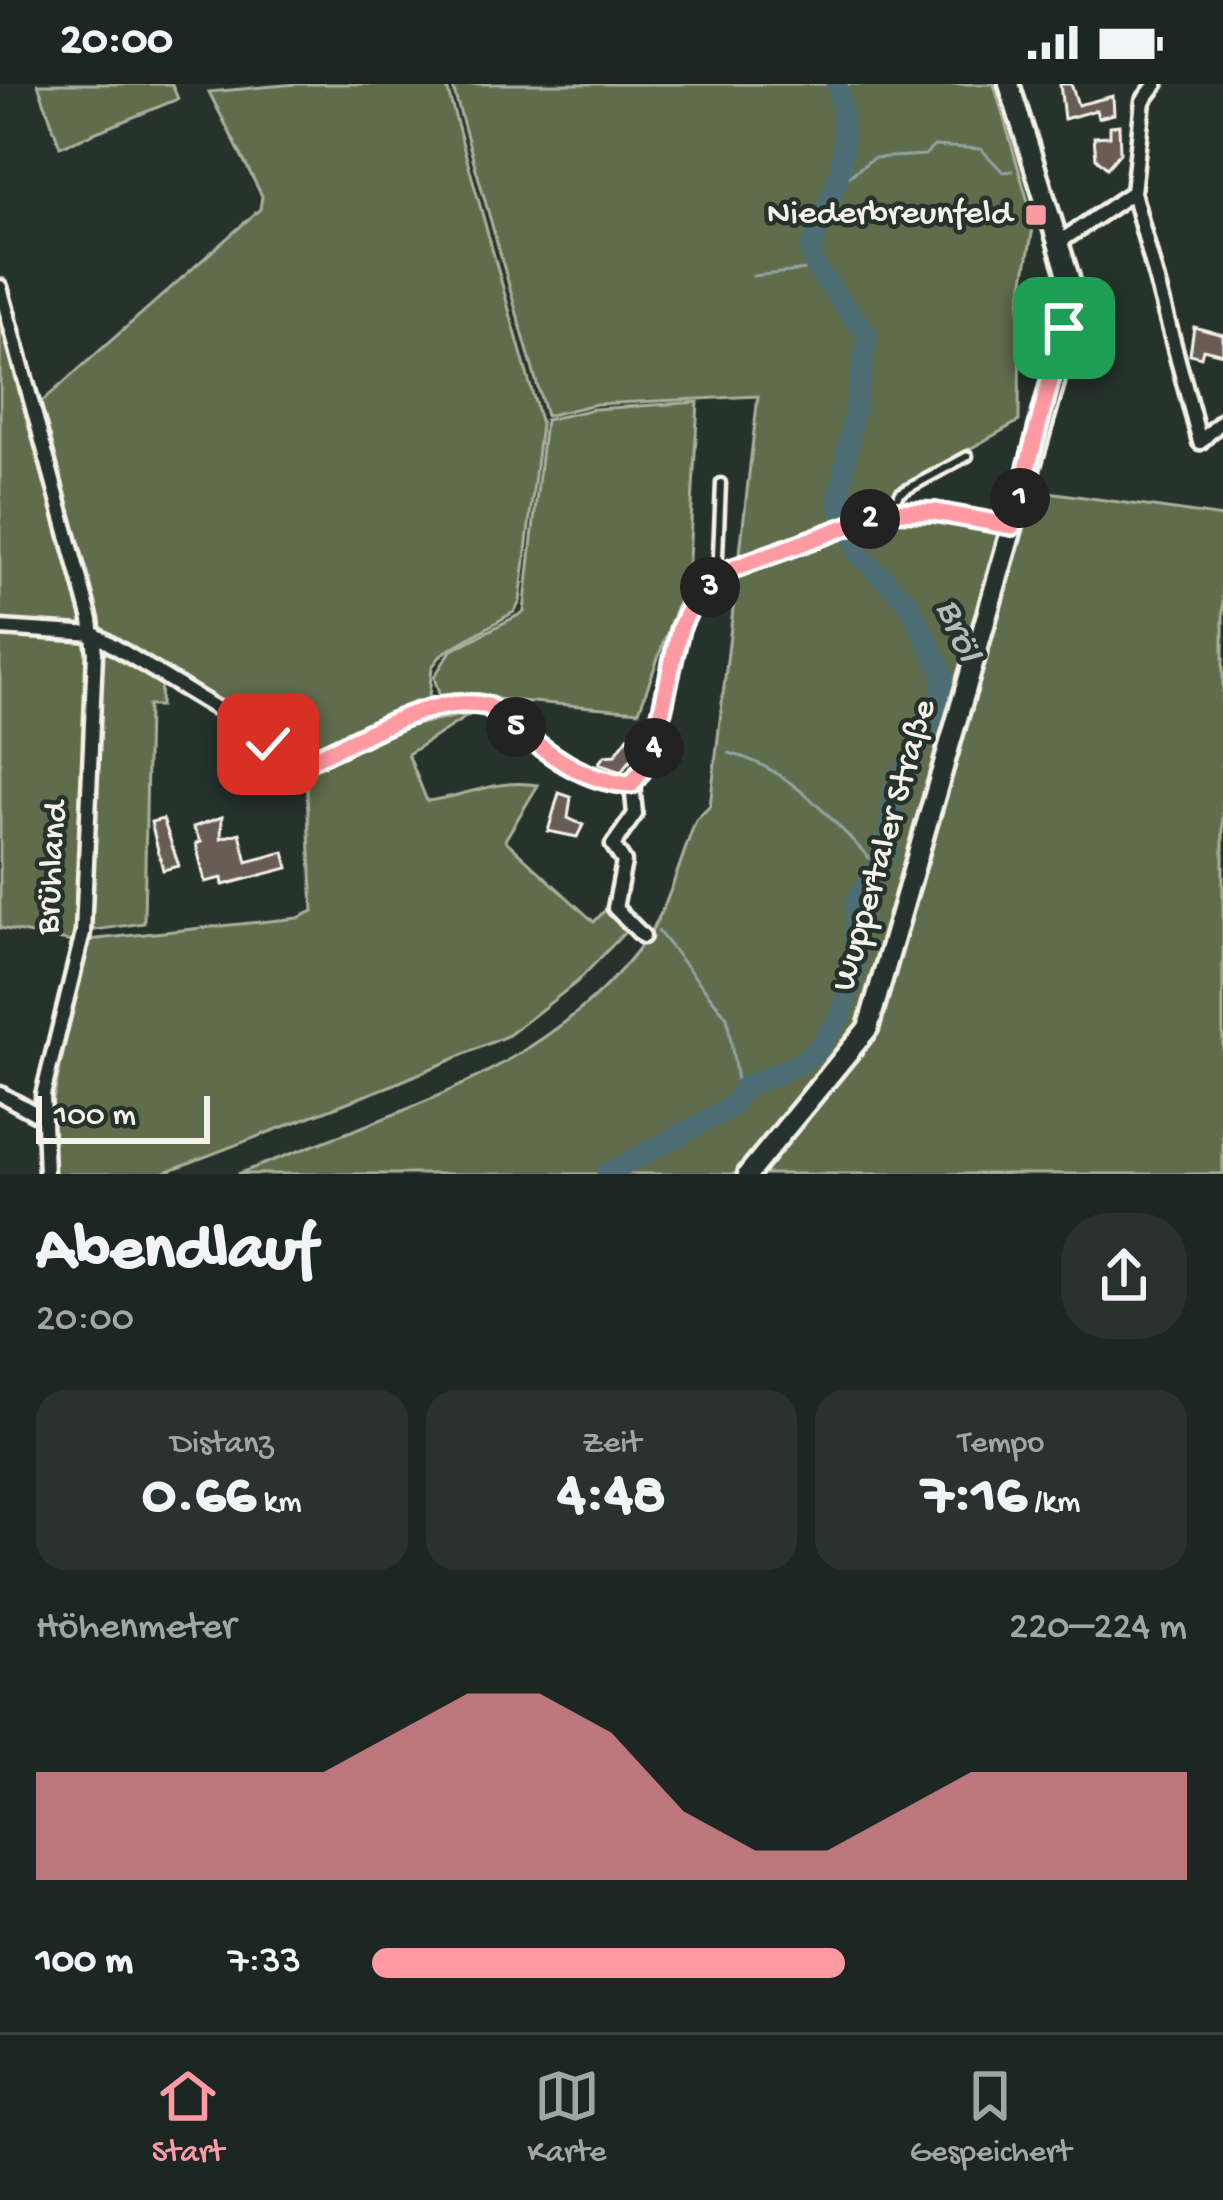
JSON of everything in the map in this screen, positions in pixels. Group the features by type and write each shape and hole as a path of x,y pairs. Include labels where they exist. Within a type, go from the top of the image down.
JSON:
{"main road":[{"name":"Wuppertaler Straße","path":"748,1174 868,1028 1064,328 1069,278 1061,242 1009,84"}],"street":[{"path":"1132,84 1143,101"},
{"path":"1156,84 1143,101 1133,192 1201,442 1223,420"},
{"path":"1061,242 1133,192"},
{"name":"Brühland","path":"0,287 94,634 83,933 42,1117 46,1174"},
{"path":"643,937 615,908 624,862 613,844 635,814 632,784 652,756 680,628 694,599 732,569 889,511 935,512 1012,526"},
{"path":"0,628 94,634 305,762 404,719 470,702 488,706 584,774 604,784 632,784"},
{"path":"0,1094 42,1117"}],"lane":[{"path":"889,511 900,493 968,456"},
{"path":"717,580 721,483"}],"green space":[{"path":"38,84 172,84 178,99 60,147"},
{"path":"296,84 446,84 541,424 520,602 514,612 442,654 432,667 428,706 306,757 97,625 35,408 260,209 262,196 209,92"},
{"path":"452,84 994,84 1034,222 1020,303 1019,421 906,485 874,511 739,561 758,396 596,404 546,416"},
{"path":"0,297 88,620 81,630 0,622"},
{"path":"698,402 688,575 639,711 496,699 441,701 434,677 451,651 524,612 545,420 594,409"},
{"path":"1028,489 1223,517 1223,1174 761,1174 875,1032"},
{"path":"906,516 995,530 1000,538 862,1022 737,1174 238,1174 461,1085 562,1024 607,985 654,926 696,820 710,806 737,575 847,532"},
{"path":"0,630 82,637 91,645 78,943 0,928"},
{"path":"105,645 161,678 160,706 148,706 144,923 95,930 87,923 99,655"},
{"path":"472,713 408,754 427,801 495,786 538,785 505,840 594,922 610,905 627,930 577,982 509,1035 395,1084 160,1174 51,1174 50,1114 88,940 298,918 313,911 306,774 405,727"}],"building":[{"path":"1060,84 1071,84 1078,105 1113,96 1114,114 1098,118 1096,110 1064,119"},
{"path":"1119,125 1120,153 1107,168 1096,158 1094,137 1110,136 1110,126"},
{"path":"1194,327 1223,335 1223,354 1203,349 1201,357 1190,354"},
{"path":"628,737 640,749 621,772 598,764 604,756 615,755"},
{"path":"559,793 571,797 568,818 583,825 577,837 548,831"},
{"path":"222,817 221,838 240,833 247,862 284,852 288,868 223,885 222,878 205,882 196,844 201,842 193,827"},
{"path":"163,819 179,866 163,870 151,822"}],"waterway":[{"name":"Bröl","path":"607,1174 731,1107 744,1087 797,1065 816,1051 840,1018 855,966 856,902 888,850 893,790 927,731 943,688 943,673 909,604 859,555 838,503 868,336 816,269 810,251 843,154 837,84"},
{"path":"838,185 873,158 925,155 934,146 981,149 1003,172 1012,171"},
{"path":"753,276 816,269"},
{"path":"729,753 792,784 878,867"},
{"path":"658,931 727,1017 739,1094"}],"place":[{"name":"Niederbreunfeld","path":"1036,215"}],"route":[{"path":"268,744 305,762 434,708 470,702 488,706 584,774 604,784 632,784 652,756 680,628 694,599 732,569 889,511 935,512 1012,526 1054,382 1064,328"}]}
